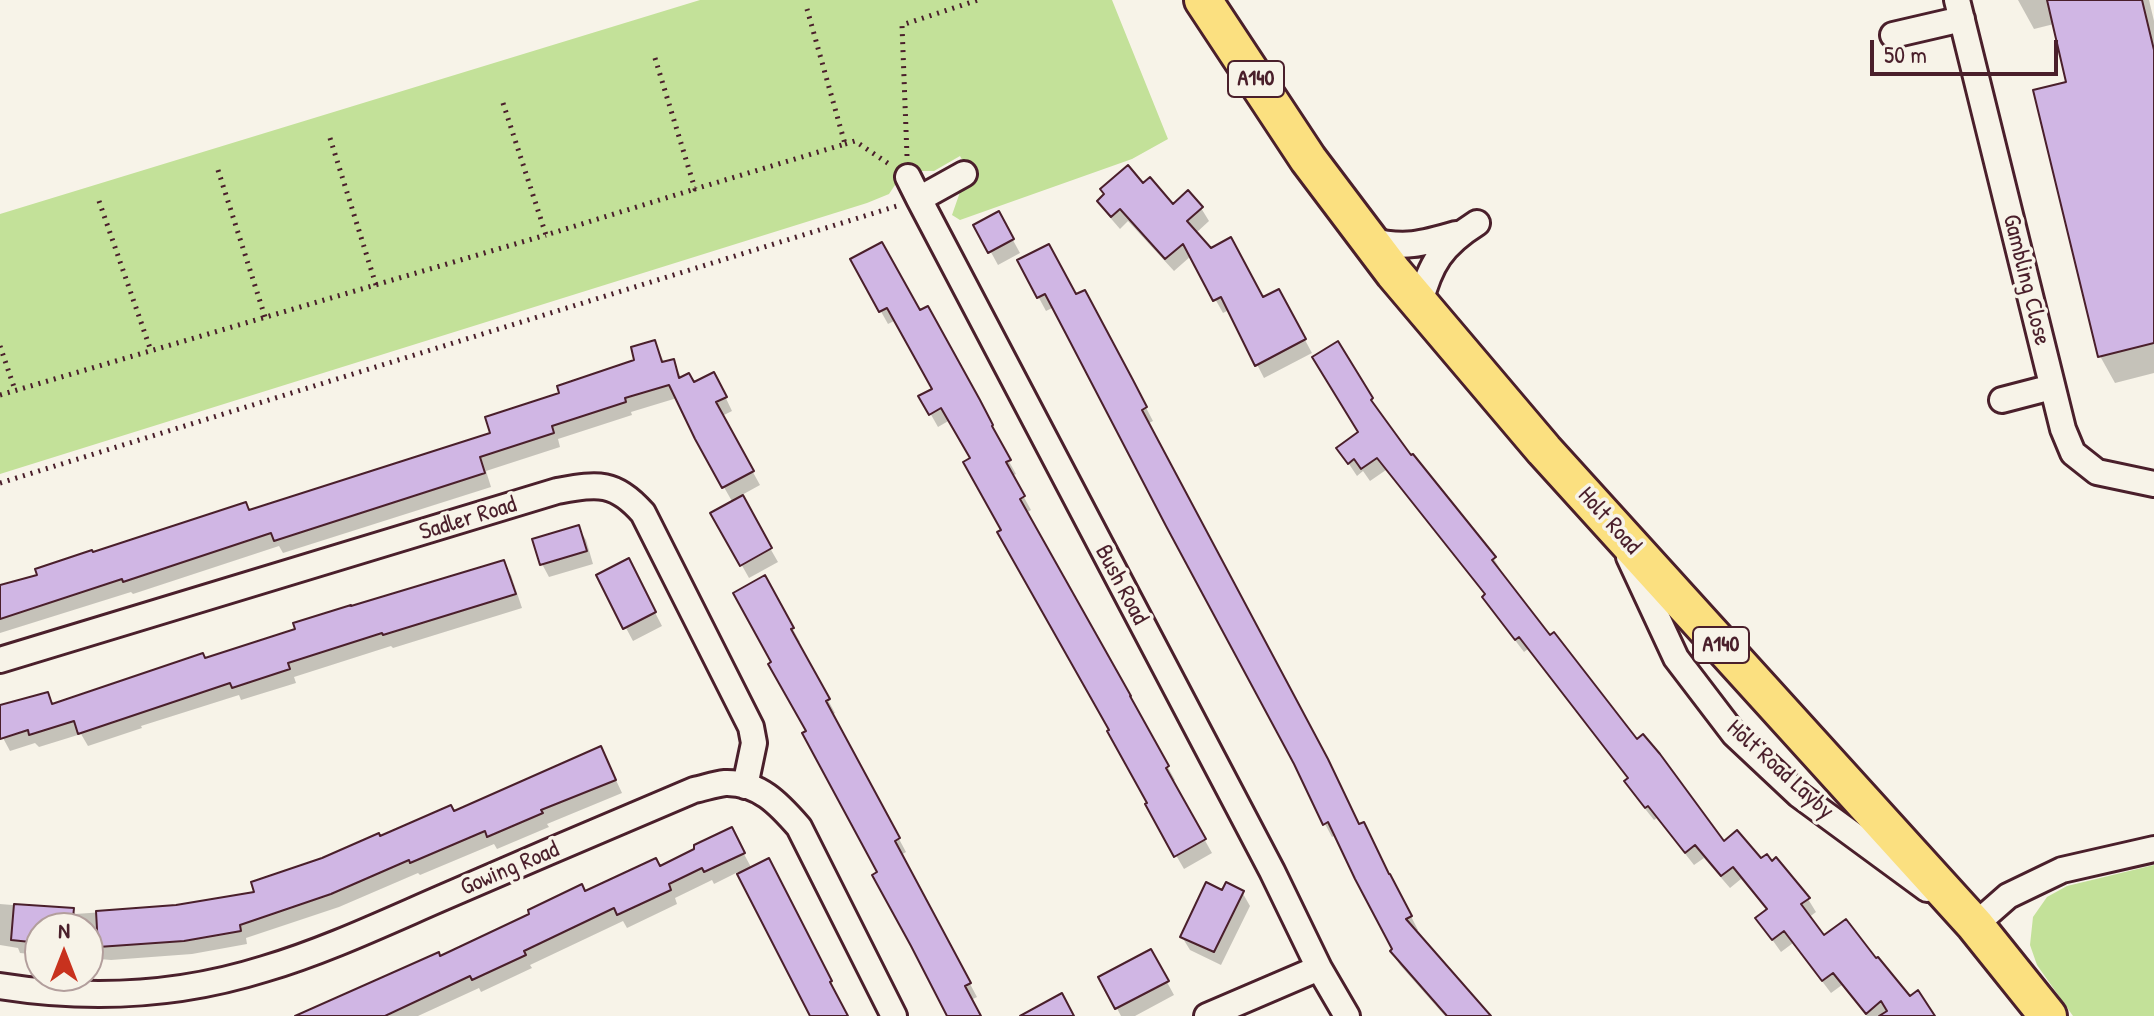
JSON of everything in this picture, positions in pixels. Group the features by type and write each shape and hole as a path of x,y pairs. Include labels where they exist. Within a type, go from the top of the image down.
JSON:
{"highway":[{"name":"Holt Road","path":"1203,0 1308,159 1420,303 1544,450 1975,925 2048,1016"}],"street":[{"name":"Gambling Close","path":"1893,35 1960,9 2063,429 2073,453 2097,472 2154,484"},
{"path":"919,199 964,174"},
{"name":"Bush Road","path":"908,177 1272,871 1319,968 1347,1016"},
{"path":"1369,240 1393,246 1424,244 1469,228 1439,254 1428,274 1420,303"},
{"path":"2002,400 2052,387"},
{"name":"Sadler Road","path":"0,660 557,491 591,485 612,488 630,498 643,513 751,727 754,743 745,786"},
{"name":"Holt Road Layby","path":"1615,528 1676,658 1734,734 1799,795 1975,925"},
{"name":"Gowing Road","path":"0,986 44,993 119,995 194,986 263,970 346,940 694,790 726,783 745,786"},
{"path":"745,786 766,793 799,827 894,1016"},
{"path":"1975,925 2008,896 2062,870 2154,849"},
{"path":"1207,1016 1319,968"}],"path":[{"path":"908,177 902,25 978,0"},
{"path":"807,9 845,144"},
{"path":"655,58 695,189"},
{"path":"503,103 546,235"},
{"path":"330,138 376,285"},
{"path":"0,395 855,141 908,177"},
{"path":"218,170 265,317"},
{"path":"0,483 919,199"},
{"path":"99,201 151,351"},
{"path":"0,346 15,390"}],"green space":[{"path":"700,0 1112,0 1168,139 1132,159 960,220 952,215 960,192 975,183 960,156 934,171 919,171 897,182 889,194 867,203 0,474 0,214"},
{"path":"2154,865 2154,1016 2073,1016 2037,965 2030,945 2033,917 2047,897 2067,886"}],"building":[{"path":"2047,0 2142,0 2154,50 2154,343 2098,357 2033,90 2066,82"},
{"path":"1128,165 1143,183 1150,177 1173,204 1188,190 1203,207 1187,221 1211,248 1231,237 1263,297 1279,289 1306,339 1255,366 1221,297 1213,301 1183,244 1165,259 1120,209 1111,217 1097,201 1104,194 1100,189"},
{"path":"999,211 1014,239 988,253 973,225"},
{"path":"882,242 920,310 928,306 980,400 1011,460 1006,462 1025,496 1020,499 1131,696 1169,766 1166,768 1206,839 1174,857 1109,730 997,532 1001,530 963,462 970,458 941,408 929,415 918,396 932,389 887,308 879,312 850,259"},
{"path":"1049,244 1076,294 1085,290 1133,380 1147,407 1142,410 1328,759 1359,824 1364,822 1412,916 1406,919 1491,1016 1447,1016 1390,951 1392,949 1328,822 1323,825 1294,764 1045,294 1037,298 1017,260"},
{"path":"655,340 662,362 674,359 679,378 689,373 694,382 714,372 727,397 716,402 754,471 722,488 669,385 552,426 554,433 480,457 485,473 274,541 271,533 0,619 0,585 37,575 35,569 246,502 249,510 490,433 485,417 559,393 557,386 634,360 631,347"},
{"path":"1338,341 1373,398 1371,400 1411,455 1496,557 1492,560 1550,635 1554,632 1637,739 1643,734 1660,754 1724,841 1737,830 1761,858 1767,854 1772,861 1776,857 1810,898 1801,904 1824,935 1846,919 1910,996 1918,990 1935,1016 1879,1016 1887,1011 1881,1001 1866,1014 1833,973 1822,981 1784,931 1772,940 1755,918 1767,909 1733,867 1721,876 1695,845 1685,853 1648,806 1645,808 1624,781 1628,778 1519,637 1515,640 1482,597 1485,594 1377,458 1361,469 1354,459 1348,464 1336,448 1358,432 1312,357"},
{"path":"743,495 772,548 740,566 710,513"},
{"path":"579,525 587,551 540,565 532,539"},
{"path":"629,558 656,612 623,629 596,575"},
{"path":"504,560 516,594 288,663 290,669 232,688 230,683 78,734 74,721 29,735 28,730 0,739 0,705 48,692 52,704 203,653 205,658 295,629 293,623"},
{"path":"765,575 830,699 826,701 900,838 895,841 971,983 965,986 981,1016 947,1016 872,875 877,872 802,733 806,731 733,593"},
{"path":"601,746 616,780 541,810 543,813 487,837 485,831 331,894 240,925 241,931 184,941 104,947 104,912 96,911 176,905 254,892 251,882 322,858 379,833 380,836 451,805 454,811"},
{"path":"732,827 745,853 704,872 702,868 669,884 671,890 617,915 614,908 472,980 470,976 385,1016 295,1016 439,952 440,956 529,914 528,910 582,884 585,891 656,858 660,866"},
{"path":"769,858 848,1016 810,1016 737,874"},
{"path":"1206,882 1222,890 1226,882 1244,891 1214,952 1180,937"},
{"path":"14,904 74,908 74,912 24,912 24,941 11,940"},
{"path":"1151,949 1169,981 1115,1009 1098,977"},
{"path":"1062,993 1074,1016 1020,1016"}]}
